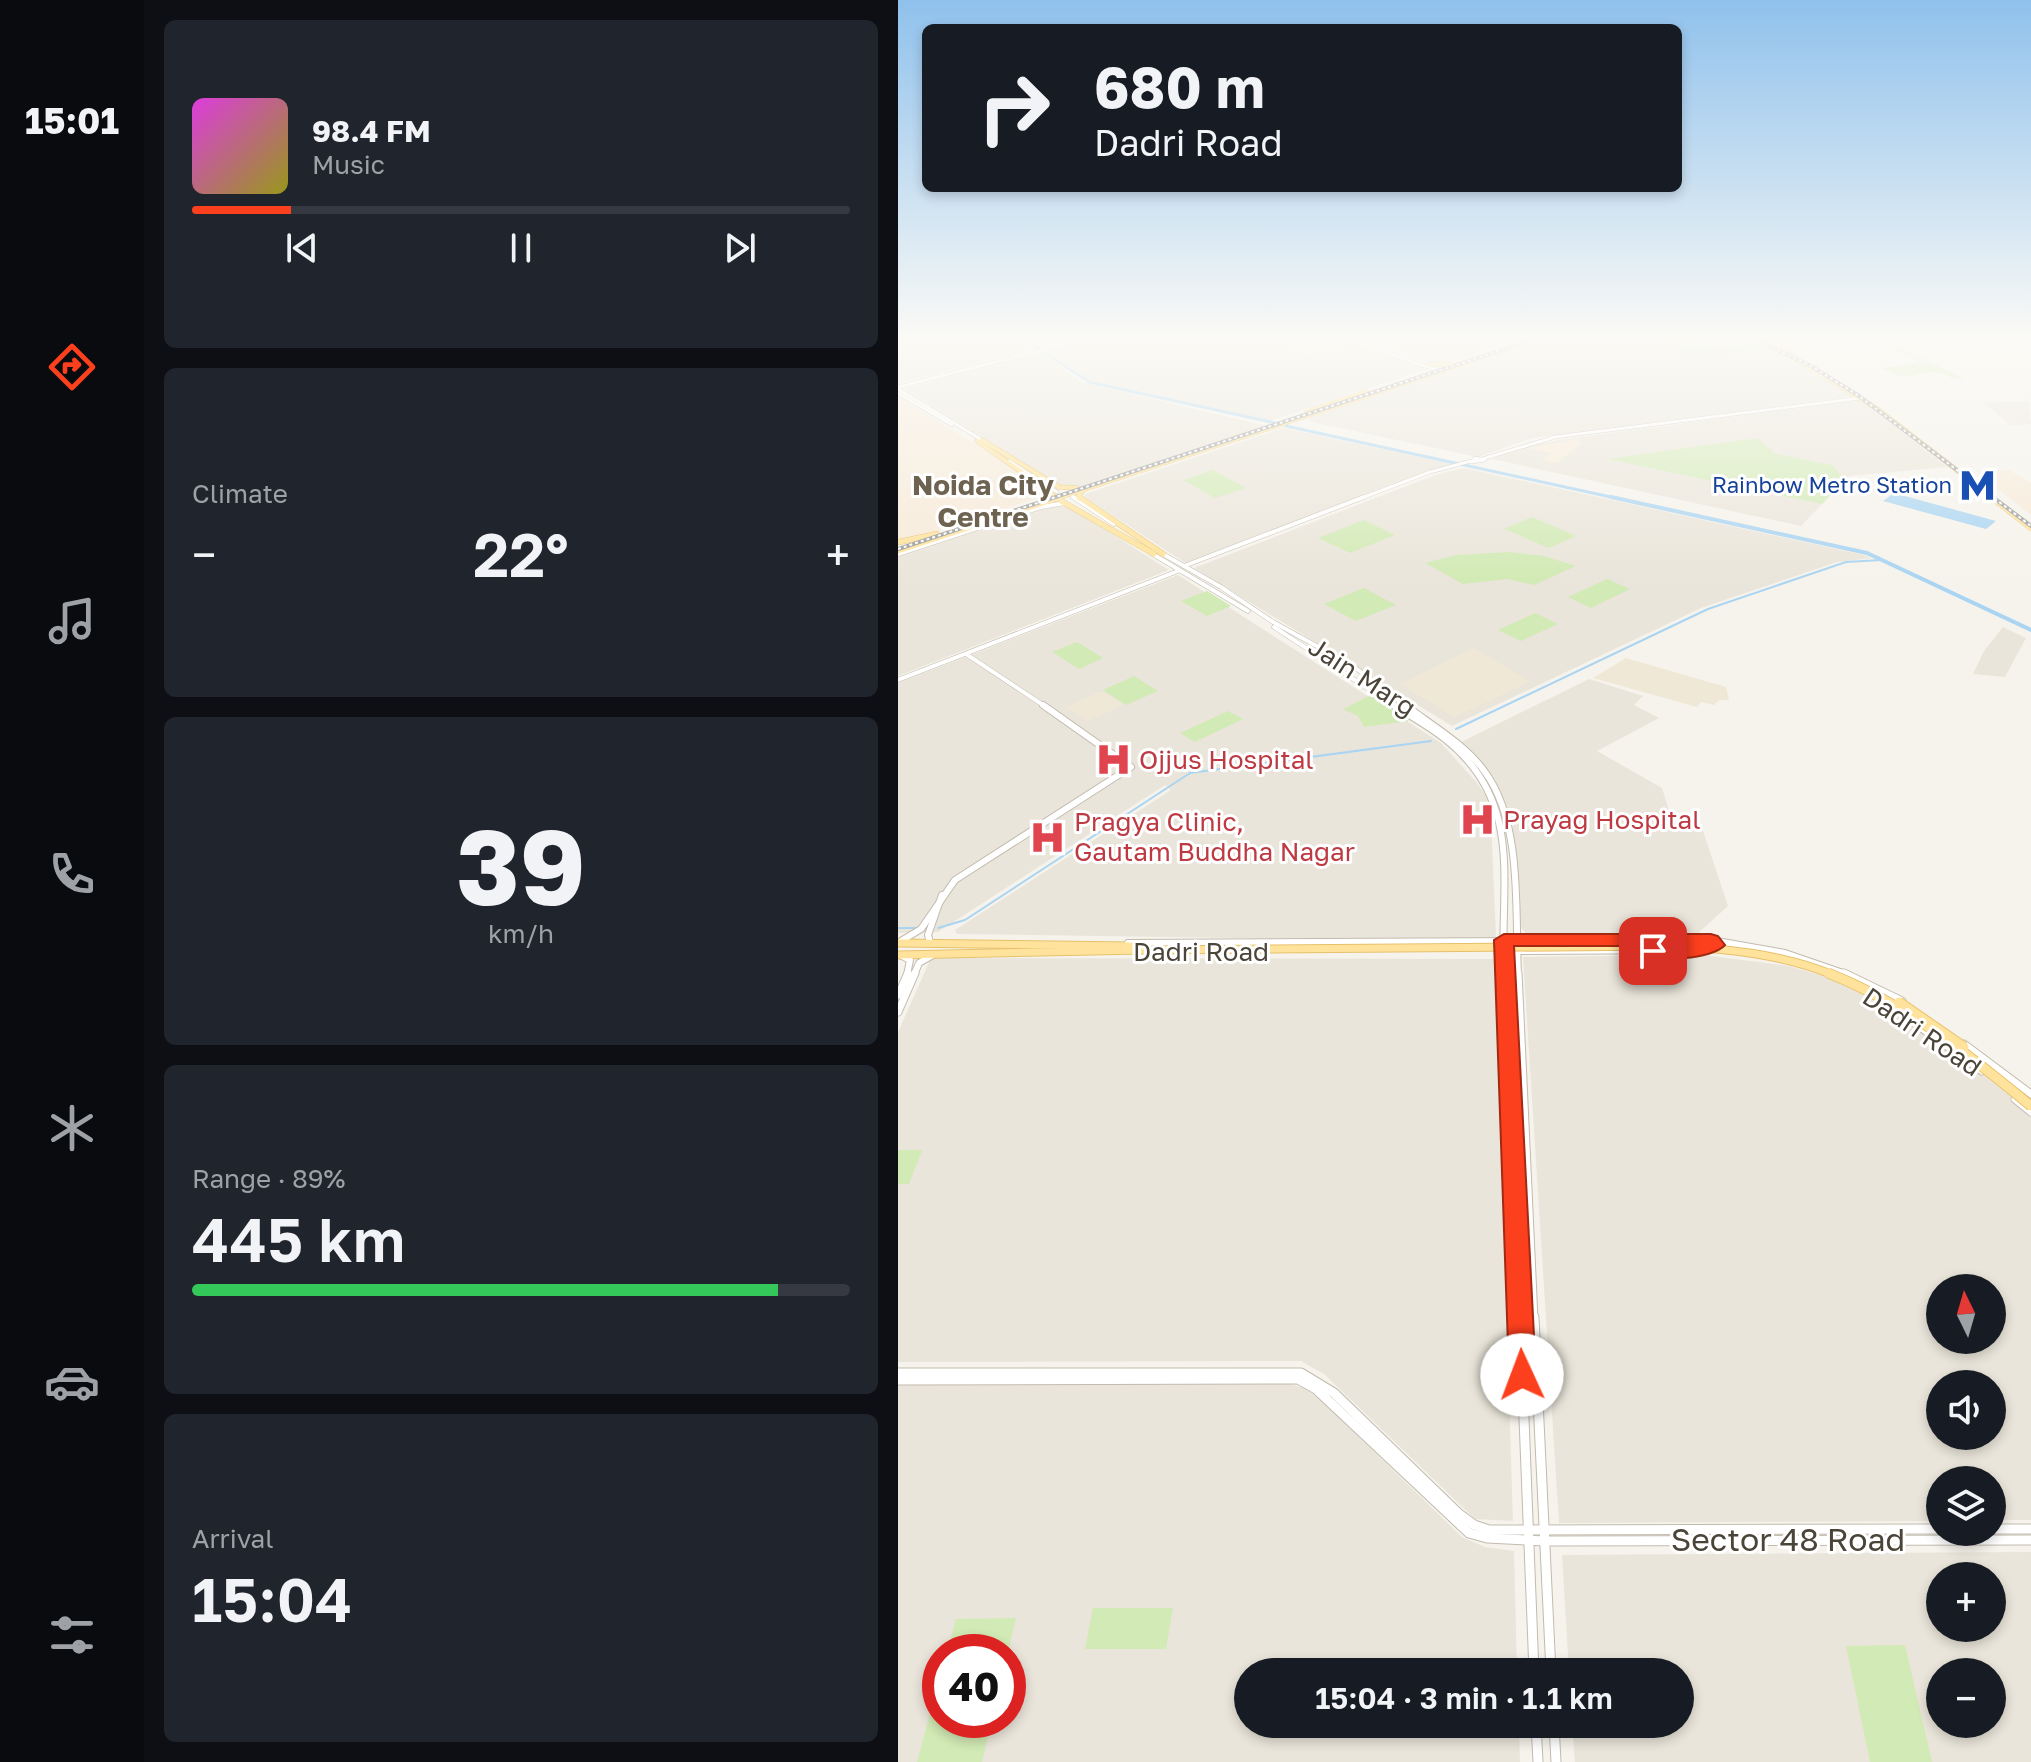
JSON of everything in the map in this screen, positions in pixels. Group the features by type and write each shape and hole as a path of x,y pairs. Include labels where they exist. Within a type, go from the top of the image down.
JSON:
{"main road":[{"path":"1278,424 1292,419"},
{"path":"1182,456 1234,436 1294,419"},
{"path":"1891,419 2031,525"},
{"path":"1893,419 1918,439"},
{"path":"1053,495 1086,489 1252,432"},
{"path":"1234,436 1241,438"},
{"path":"980,440 1059,487 1069,489"},
{"path":"980,440 1053,495 1070,498 1086,489"},
{"path":"898,548 1053,495 1152,466"},
{"path":"898,548 1077,488"},
{"path":"1070,498 1073,505 1154,554"},
{"path":"1641,940 1637,945 1642,951"},
{"path":"1703,950 1715,947 1711,940"},
{"name":"Dadri Road","path":"898,943 1121,948"},
{"path":"993,953 996,943"},
{"path":"1121,948 1605,946 1726,949 1824,970 1876,993 1978,1062 2031,1103"},
{"name":"Dadri Road","path":"898,955 1121,948"}],"street":[{"path":"942,419 980,440"},
{"path":"950,419 1053,495"},
{"path":"1186,567 1452,466 1481,463 1483,459 1555,437 1695,419"},
{"name":"Jain Marg","path":"1070,498 1284,628 1343,660 1449,743 1492,794 1498,809 1504,854 1504,945 1533,1658"},
{"name":"Jain Marg","path":"1070,498 1177,570 1401,705 1467,752 1498,793 1505,809 1512,853 1517,946 1550,1658"},
{"path":"898,548 1041,507 1073,505"},
{"path":"898,679 1177,570"},
{"path":"898,679 1177,570"},
{"path":"1209,589 1214,586 1226,592"},
{"path":"898,943 922,931 942,895 955,880 1131,767 1108,748 966,654"},
{"path":"1323,658 1337,664 1343,660"},
{"path":"930,943 928,935 942,895"},
{"name":"Dadri Road","path":"1517,946 1711,940 1791,954 1867,983 1914,1008 2023,1088 2031,1103"},
{"path":"1229,941 1229,952"},
{"name":"Dadri Road","path":"1121,948 1229,941 1461,941 1504,945"},
{"path":"1460,951 1461,941"},
{"path":"1504,945 1517,946"},
{"name":"Dadri Road","path":"1121,948 1229,952 1460,951 1504,945"},
{"name":"Dadri Road","path":"1517,946 1703,950 1745,954 1833,975 1886,1002 2011,1095 2031,1103"},
{"path":"898,1012 919,963 941,953"},
{"path":"898,955 907,957 911,965 898,995"},
{"path":"2011,1095 2023,1088"},
{"path":"898,1373 1301,1373 1334,1393 1474,1525 1529,1536"},
{"path":"898,1380 1298,1379 1316,1389 1469,1533 1487,1538 1529,1536"},
{"name":"Sector 48 Road","path":"1750,1535 1926,1529"},
{"path":"2006,1529 2031,1529"},
{"name":"Sector 48 Road","path":"1529,1536 1750,1535 2031,1540"},
{"path":"1537,1738 1538,1762"},
{"path":"1555,1738 1556,1762"}],"shaded area":[{"path":"898,419 935,419 1045,488 1046,492 1038,498 898,544"},
{"path":"953,419 1239,419 1267,426 1079,487 1064,487"},
{"path":"1310,419 1676,419 1532,438 1478,457 1311,422"},
{"path":"1716,419 1886,419 1947,467 1849,476 1801,526 1492,459 1529,446"},
{"path":"2004,419 2031,419 2031,424 2011,425"},
{"path":"1283,428 1454,464 1187,564 1085,497 1085,494"},
{"path":"1577,439 1582,443 1557,463 1542,460 1550,453 1528,448"},
{"path":"1464,468 1871,558 1837,562 1701,608 1452,726 1194,568 1438,474"},
{"path":"2009,470 2031,483 2031,515 1979,472"},
{"path":"1056,504 1068,506 1169,570 898,676 898,557"},
{"path":"1178,575 1441,743 1477,783 1488,799 1491,820 1496,937 1461,941 957,934 955,930 1171,790 1165,785 938,932 898,933 898,683"},
{"path":"2003,627 2026,638 2005,677 1973,674 1984,651"},
{"path":"1474,648 1530,682 1454,717 1400,684"},
{"path":"1626,658 1726,687 1729,700 1719,700 1714,705 1701,702 1697,707 1593,678"},
{"path":"1589,679 1643,696 1634,705 1659,718 1597,751 1662,788 1674,827 1701,825 1728,906 1695,936 1535,935 1521,928 1512,819 1492,776 1461,742"},
{"path":"1102,691 1124,705 1087,721 1065,707"},
{"path":"1703,955 1789,966 1830,978 1881,1001 1940,1040 2031,1113 2031,1520 2006,1520 2006,1466 1926,1466 1926,1521 1559,1523 1523,957"},
{"path":"931,958 1495,959 1513,1521 1475,1519 1324,1374 1301,1361 898,1362 898,1032"},
{"path":"1288,1383 1306,1389 1325,1404 1462,1537 1485,1547 1514,1551 1517,1658 1234,1658 1234,1738 1519,1738 1520,1762 898,1762 898,1384"},
{"path":"2031,1552 2031,1762 1575,1762 1573,1738 1694,1738 1694,1658 1568,1658 1562,1555"}],"green space":[{"path":"1757,438 1776,454 1832,465 1845,479 1822,504 1608,459"},
{"path":"1213,470 1246,488 1215,498 1183,480"},
{"path":"1532,517 1576,536 1549,548 1504,529"},
{"path":"1364,520 1395,535 1350,553 1318,538"},
{"path":"1509,552 1544,556 1576,566 1534,585 1507,579 1463,584 1425,563 1457,555"},
{"path":"1607,579 1630,589 1591,608 1568,597"},
{"path":"1364,588 1396,605 1356,621 1324,604"},
{"path":"1207,591 1231,606 1207,616 1181,601"},
{"path":"1535,613 1558,624 1521,641 1498,630"},
{"path":"1077,642 1103,658 1079,669 1052,652"},
{"path":"1134,676 1158,691 1126,705 1103,690"},
{"path":"1371,695 1409,721 1364,727 1358,716 1343,709"},
{"path":"1228,711 1243,719 1195,742 1180,733"},
{"path":"898,1150 922,1150 909,1184 898,1184"},
{"path":"1093,1608 1173,1608 1166,1649 1085,1649"},
{"path":"1016,1618 1012,1634 952,1634 956,1619"},
{"path":"1905,1645 1932,1762 1870,1762 1846,1646"},
{"path":"923,1738 988,1738 982,1762 917,1762"}],"water":[{"path":"1894,493 1996,521 1986,529 1883,501"}],"waterway":[{"path":"1258,419 1275,423"},
{"path":"1286,426 1620,499"},
{"path":"1611,497 1867,553 2031,630"},
{"path":"1456,729 1708,609 1846,562 1881,560"},
{"path":"938,928 965,920 1190,773 1431,741"},
{"path":"898,928 917,928"}],"railway":[{"path":"898,549 1292,419"},
{"path":"1890,419 2031,526"}],"place":[{"name":"Rainbow Metro Station","path":"1978,485"},
{"name":"Ojjus Hospital","path":"1113,760"},
{"name":"Prayag Hospital","path":"1477,820"},
{"name":"Pragya Clinic, Gautam Buddha Nagar","path":"1048,837"}],"district":[{"name":"Noida City Centre","path":"983,501"}],"route":[{"path":"1522,1375 1504,940 1711,940 1715,945 1703,950 1653,951"}]}
